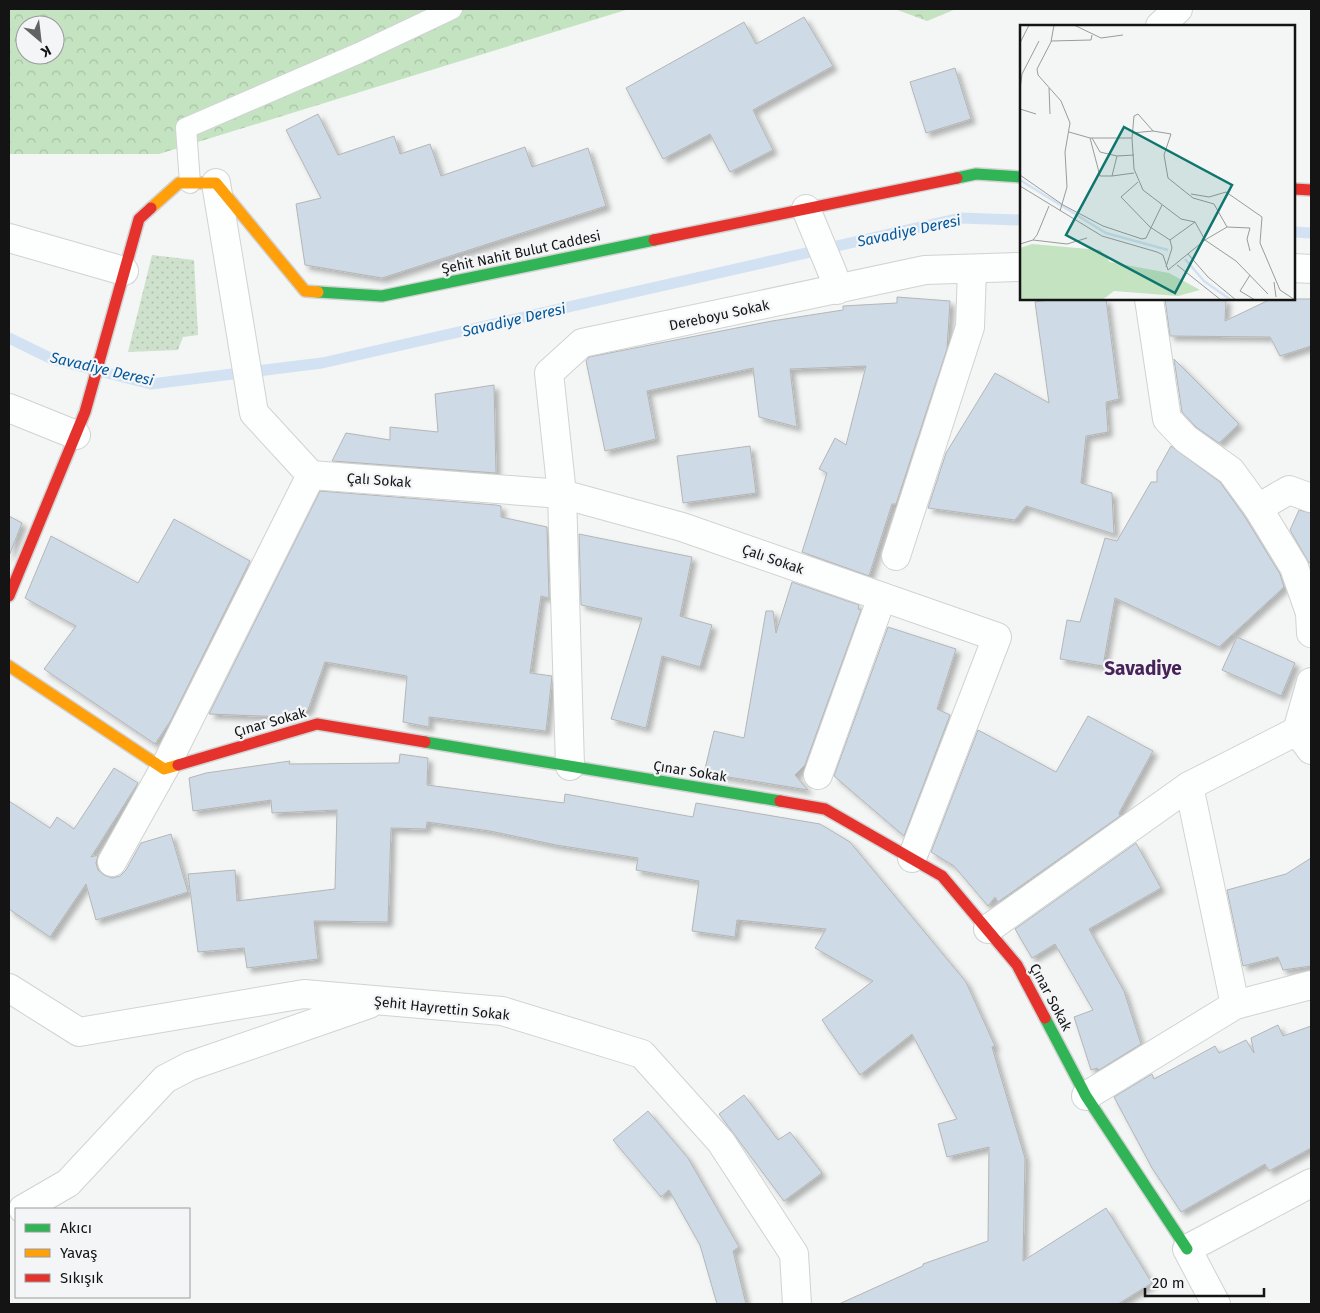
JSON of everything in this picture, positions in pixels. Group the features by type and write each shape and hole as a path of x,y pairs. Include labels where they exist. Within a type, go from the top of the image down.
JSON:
{"street":[{"path":"1161,25 1178,9"},
{"name":"Şehit Nahit Bulut Caddesi","path":"203,183 305,290 382,296 810,216 976,174 1020,176"},
{"path":"9,596 80,424 139,219 179,183 203,183 239,320 254,413 311,475 164,769 112,862"},
{"path":"1295,189 1311,190"},
{"path":"810,216 835,282"},
{"path":"9,238 124,271"},
{"name":"Dereboyu Sokak","path":"562,494 549,373 582,343 835,282 924,270 1020,267"},
{"path":"1295,268 1311,268"},
{"path":"896,556 970,327 972,270"},
{"path":"1149,300 1167,419 1186,439 1231,472 1258,508 1294,566 1310,613 1311,634"},
{"path":"9,408 80,424"},
{"name":"Çalı Sokak","path":"311,475 562,494 682,527 997,637 912,858"},
{"path":"1258,508 1289,490 1311,498"},
{"path":"562,494 570,766"},
{"path":"818,775 882,597"},
{"path":"9,666 164,769"},
{"path":"988,929 1189,786 1304,740 1311,682"},
{"name":"Çınar Sokak","path":"164,769 317,724 825,808 942,876 988,929 1017,965 1086,1096 1187,1248"},
{"path":"1189,786 1235,1004"},
{"path":"1086,1096 1235,1004 1311,985"},
{"name":"Şehit Hayrettin Sokak","path":"9,988 79,1032 304,994 502,1011 642,1054 721,1142 794,1254 797,1304"},
{"path":"25,1208 68,1182 165,1079 198,1063 379,1001"},
{"path":"1211,1302 1187,1248 1311,1184"}],"lane":[{"path":"203,183 186,128 359,53 452,9"}],"green space":[{"path":"9,9 629,9 159,154 9,154"},
{"path":"895,9 956,9 927,21"},
{"path":"152,255 194,260 198,335 183,337 178,350 128,352"}],"building":[{"path":"804,17 833,66 753,110 773,150 730,172 710,134 663,159 626,88 744,22 756,44"},
{"path":"955,68 971,119 926,133 910,82"},
{"path":"318,114 338,155 394,136 400,154 430,144 441,176 525,147 532,167 588,148 606,206 382,278 305,265 296,204 321,198 286,130"},
{"path":"897,297 950,301 947,349 896,504 892,504 869,576 802,552 827,473 819,469 835,438 846,445 866,366 790,369 797,427 759,417 753,368 647,391 656,439 605,451 586,361 589,357 772,321 843,310 843,306 897,303"},
{"path":"1311,299 1311,346 1280,356 1270,337 1170,336 1165,300 1226,300 1225,321 1269,300"},
{"path":"1048,300 1106,300 1119,399 1106,402 1108,432 1086,436 1081,483 1112,493 1114,534 1026,506 1015,520 928,508 946,453 995,373 1049,403 1035,302"},
{"path":"1174,359 1239,424 1219,443 1196,427 1182,412"},
{"path":"494,385 496,473 332,461 346,433 390,440 390,427 438,432 435,394"},
{"path":"750,446 756,493 683,503 677,456"},
{"path":"1171,446 1220,482 1245,517 1280,574 1284,587 1219,647 1115,598 1103,666 1060,659 1067,620 1080,622 1105,538 1117,541 1151,482 1157,482 1157,471"},
{"path":"320,491 496,505 501,506 501,517 547,527 549,598 541,596 530,673 552,676 546,731 429,717 429,727 403,722 407,676 325,662 308,710 285,717 209,714"},
{"path":"1299,510 1311,513 1311,561 1309,563 1290,530"},
{"path":"9,516 22,523 9,556"},
{"path":"174,519 250,561 171,720 155,744 44,669 76,626 25,598 51,536 138,583"},
{"path":"579,534 692,557 680,616 712,625 700,667 662,656 646,728 611,719 642,618 581,605"},
{"path":"792,582 859,605 858,609 861,610 805,765 795,775 808,790 704,773 714,731 744,738 766,611 773,611 776,633"},
{"path":"888,627 956,649 937,709 950,715 904,836 834,776"},
{"path":"1237,637 1295,663 1281,696 1222,670"},
{"path":"1088,716 1153,751 1119,813 1120,816 998,902 995,897 988,906 954,866 931,852 978,730 1056,772"},
{"path":"400,754 428,758 427,785 564,803 565,794 693,817 696,803 820,824 850,842 966,982 995,1046 992,1047 1025,1158 1023,1261 1106,1208 1152,1283 1118,1304 839,1304 923,1266 923,1264 988,1241 989,1147 947,1157 938,1124 957,1119 912,1034 860,1075 822,1020 873,981 815,948 826,929 737,920 735,937 692,931 699,881 636,870 638,858 556,845 490,831 427,822 426,829 391,828 388,922 314,921 318,959 247,968 244,948 198,952 188,874 235,870 237,901 335,889 337,810 272,813 271,800 193,811 189,778 206,773 290,761 289,764 399,763"},
{"path":"114,768 138,783 91,857 98,855 96,863 98,870 112,878 120,876 126,870 141,843 171,834 188,892 96,920 86,884 50,937 9,909 9,801 50,828 57,817 74,829"},
{"path":"1136,843 1161,888 1089,929 1124,991 1141,1044 1099,1070 1097,1068 1091,1070 1074,1017 1093,1010 1055,944 1032,958 1015,929"},
{"path":"1311,858 1311,966 1283,970 1278,957 1243,966 1227,890 1286,874"},
{"path":"1278,1025 1283,1036 1311,1026 1311,1148 1269,1171 1265,1164 1181,1212 1152,1168 1114,1097 1152,1074 1154,1079 1215,1046 1219,1053 1246,1040 1254,1053 1251,1038"},
{"path":"744,1095 778,1140 790,1132 822,1173 784,1201 719,1114"},
{"path":"648,1111 688,1158 739,1247 733,1251 746,1304 717,1304 700,1245 669,1190 661,1197 613,1140"}],"waterway":[{"name":"Savadiye Deresi","path":"9,338 52,359 151,384 322,363 960,218 1020,220"},
{"name":"Savadiye Deresi","path":"1295,232 1311,233"}],"traffic: fast":[{"path":"957,178 976,174 1020,177"},
{"path":"318,292 382,296 654,240"},
{"path":"425,742 780,801"},
{"path":"1045,1018 1086,1096 1187,1249"}],"traffic: slow":[{"path":"151,208 179,183 216,183 305,291 318,292"},
{"path":"9,666 164,769 178,765"}],"traffic: jam":[{"path":"654,240 957,178"},
{"path":"1295,189 1311,190"},
{"path":"9,596 85,412 139,219 151,208"},
{"path":"178,765 317,724 425,742"},
{"path":"780,801 825,809 942,876 1017,965 1045,1018"}],"district":[{"name":"Savadiye","path":"1143,668"}]}
